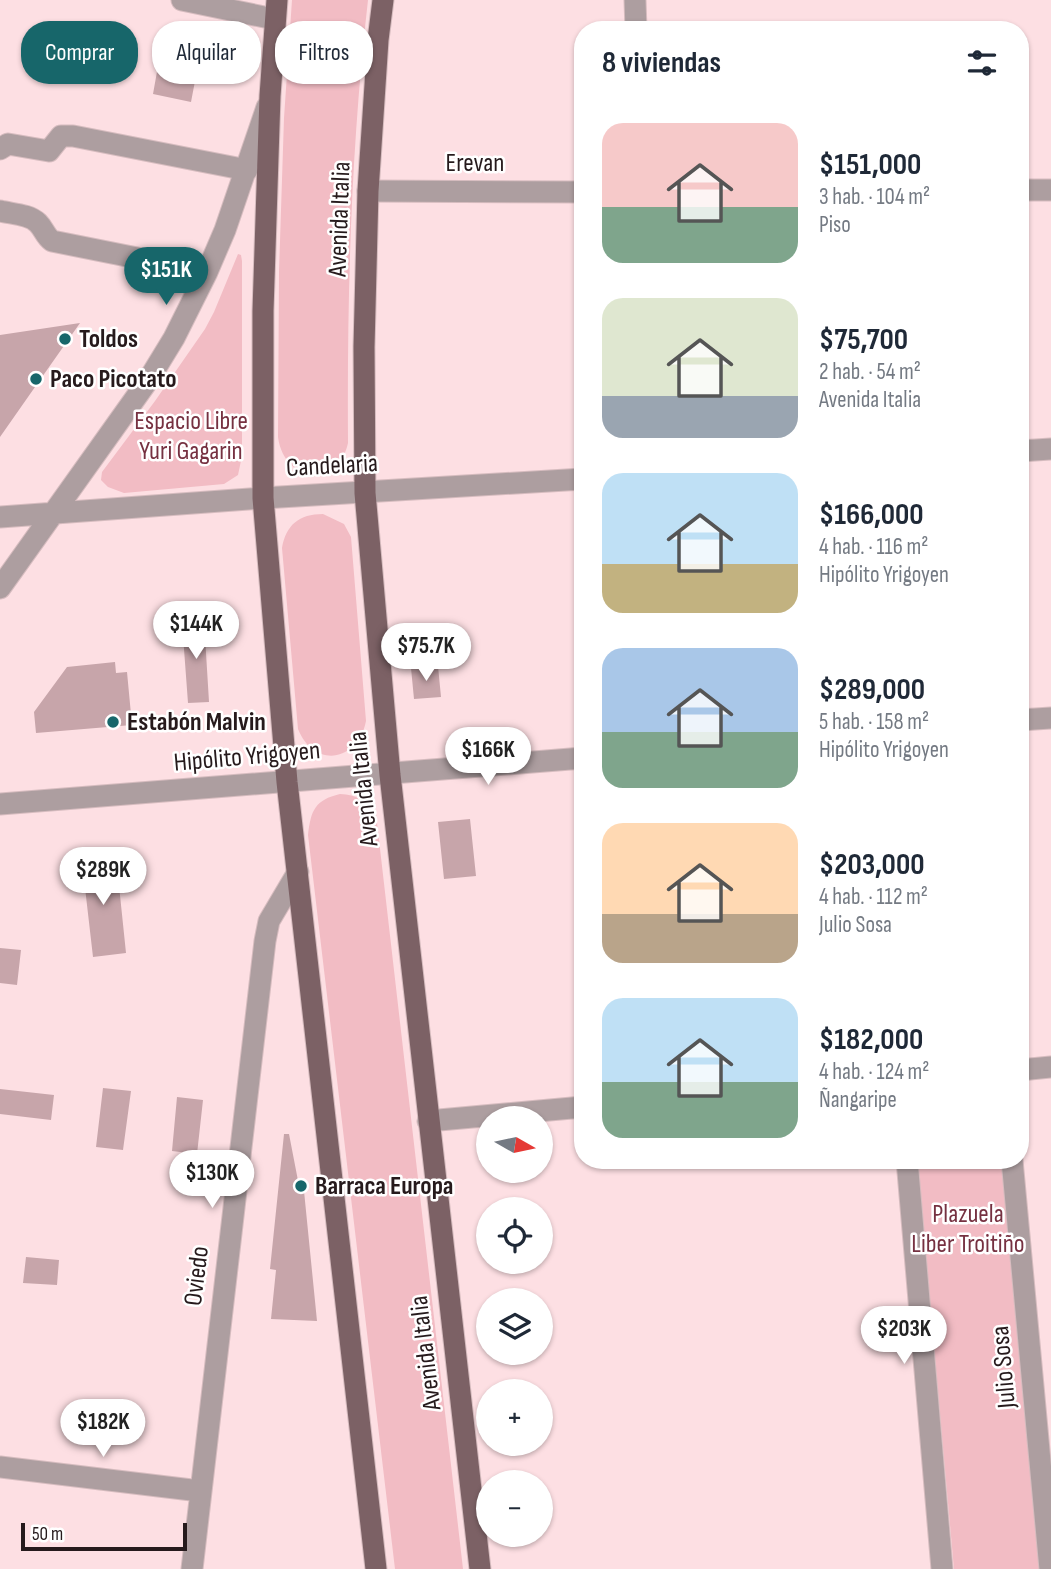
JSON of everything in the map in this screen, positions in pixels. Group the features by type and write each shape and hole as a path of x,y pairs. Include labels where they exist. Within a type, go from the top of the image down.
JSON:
{"main road":[{"name":"Avenida Italia","path":"383,0 368,191 364,347 365,492 390,775 480,1569"},
{"path":"275,9 263,311 263,498 288,782 376,1569"}],"street":[{"path":"182,0 275,9"},
{"path":"635,0 636,21"},
{"path":"0,588 149,379 174,338 207,272 247,170 270,96"},
{"path":"0,149 8,144 49,151 61,136 73,136 247,170"},
{"path":"1029,190 1051,190"},
{"name":"Erevan","path":"368,191 574,192"},
{"path":"0,211 30,217 52,241 207,272"},
{"path":"1029,450 1051,449"},
{"name":"Candelaria","path":"0,517 574,480"},
{"path":"1029,719 1051,718"},
{"name":"Hipólito Yrigoyen","path":"0,804 574,759"},
{"name":"Oviedo","path":"192,1569 264,941 269,921 298,872"},
{"path":"1029,1069 1051,1067"},
{"path":"428,1121 574,1108"},
{"path":"908,1169 942,1569"},
{"name":"Julio Sosa","path":"1013,1169 1051,1569"},
{"path":"0,1467 200,1491"}],"green space":[{"path":"292,0 368,0 366,21 291,21"},
{"path":"286,84 360,84 351,221 348,443 334,468 312,475 290,464 282,452 278,437 279,272"},
{"name":"Espacio Libre Yuri Gagarin","path":"238,254 241,255 242,261 242,456 238,475 224,484 124,493 108,487 101,480 102,472 205,329"},
{"path":"323,514 344,524 351,537 366,721 354,745 335,755 324,755 314,750 305,742 298,729 282,548 290,527 295,522 307,516"},
{"path":"340,794 360,799 376,814 463,1569 395,1569 308,835 316,807 325,799"},
{"name":"Plazuela Liber Troitiño","path":"918,1169 1007,1169 1041,1569 954,1569"}],"building":[{"path":"155,84 194,84 191,102 153,94"},
{"path":"80,323 35,387 0,437 0,335"},
{"path":"204,620 209,702 188,703 182,622"},
{"path":"115,662 116,673 127,672 132,725 36,733 34,712 67,667"},
{"path":"438,666 441,697 414,699 411,668"},
{"path":"470,819 476,876 444,879 438,822"},
{"path":"104,851 107,877 118,876 126,953 93,957 81,853"},
{"path":"0,948 21,950 17,985 0,983"},
{"path":"103,1088 131,1091 123,1150 96,1147"},
{"path":"0,1089 54,1095 51,1120 0,1114"},
{"path":"177,1097 203,1100 197,1154 172,1151"},
{"path":"284,1134 289,1134 300,1191 304,1191 317,1321 271,1319 276,1270 270,1269"},
{"path":"26,1257 59,1260 57,1285 23,1283"}],"place":[{"name":"Toldos","path":"65,339"},
{"name":"Paco Picotato","path":"36,379"},
{"name":"Estabón Malvin","path":"113,722"},
{"name":"Barraca Europa","path":"301,1186"}]}
